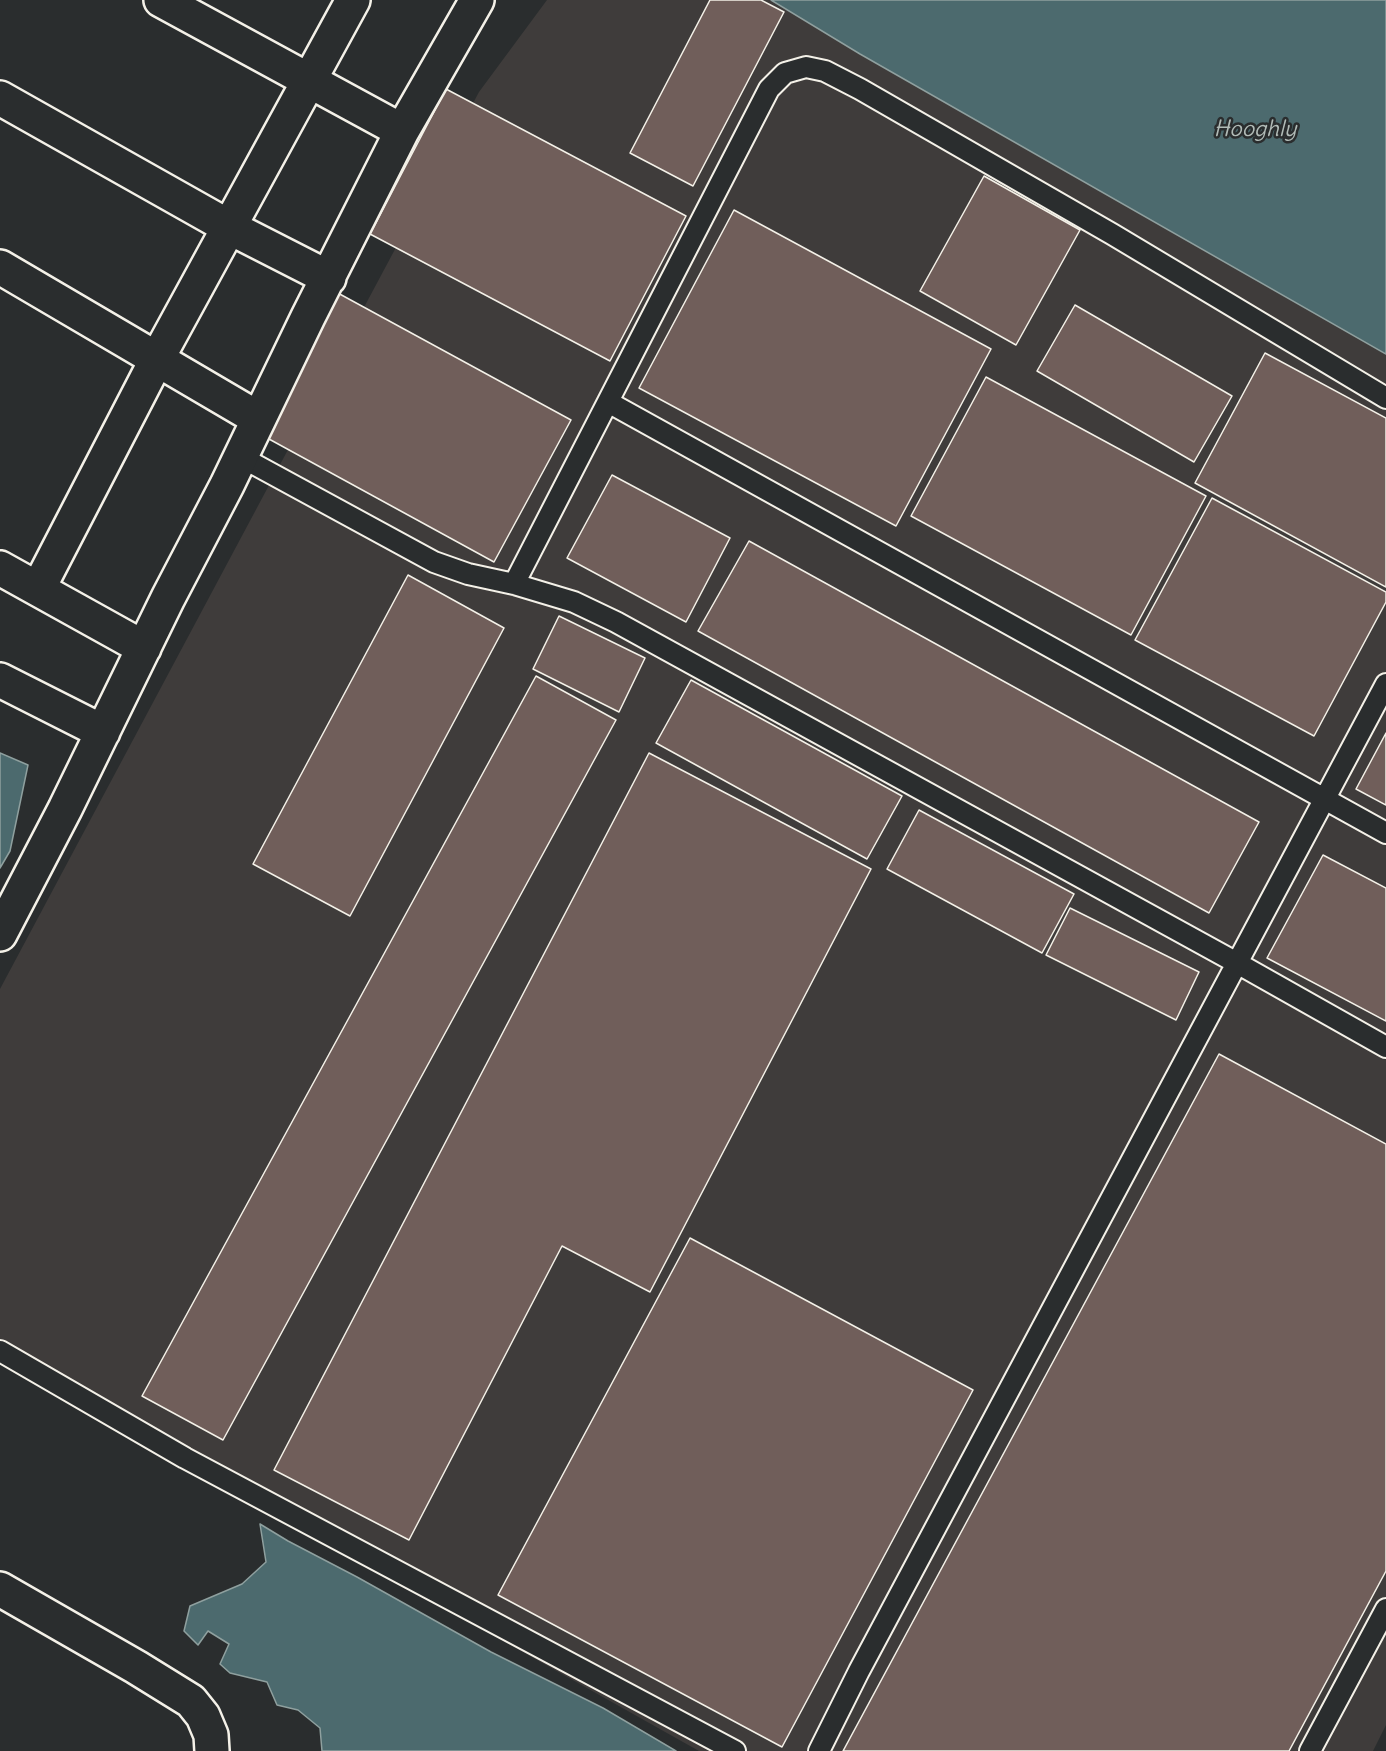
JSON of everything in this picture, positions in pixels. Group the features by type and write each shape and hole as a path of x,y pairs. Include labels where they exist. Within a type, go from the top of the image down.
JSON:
{"street":[{"path":"161,0 402,131"},
{"path":"38,589 158,359 353,0"},
{"path":"0,933 65,809 402,131 477,0"},
{"path":"0,98 229,227 329,278"},
{"path":"0,267 259,419"},
{"path":"0,568 144,648"},
{"path":"0,680 103,732"},
{"path":"0,1589 191,1701 203,1716 211,1735 212,1751"}],"lane":[{"path":"514,584 769,89 785,73 806,67 825,71 860,89 1112,234 1386,398"},
{"path":"608,402 1386,833"},
{"path":"241,457 434,562 468,574 514,584 574,602 616,622 1386,1047"},
{"path":"819,1751 859,1671 1386,684"},
{"path":"0,1351 186,1458 735,1751"},
{"path":"1310,1751 1386,1609"}],"shaded area":[{"path":"547,0 771,0 860,54 1386,354 1386,1725 1373,1751 699,1751 0,1358 0,989 479,92"}],"water":[{"name":"Hooghly","path":"771,0 1386,0 1386,354 860,54"},
{"path":"0,753 28,765 10,851 0,868"},
{"path":"260,1524 491,1652 603,1708 676,1751 322,1751 320,1728 298,1710 277,1705 267,1682 230,1673 220,1664 229,1644 208,1631 198,1645 184,1631 190,1606 242,1584 266,1562"}],"building":[{"path":"710,0 761,0 784,12 693,186 630,153"},
{"path":"446,89 686,216 610,361 370,234"},
{"path":"984,176 1080,230 1016,345 920,291"},
{"path":"734,210 991,349 896,526 639,388"},
{"path":"336,292 571,420 494,562 258,433"},
{"path":"1075,305 1232,396 1194,462 1037,371"},
{"path":"1265,353 1386,418 1386,587 1195,483"},
{"path":"986,377 1206,496 1131,635 911,516"},
{"path":"612,475 730,538 686,622 567,558"},
{"path":"1212,498 1386,592 1386,602 1314,736 1135,640"},
{"path":"749,541 1259,822 1209,913 698,631"},
{"path":"408,575 504,628 350,916 253,864"},
{"path":"559,616 645,658 619,712 533,669"},
{"path":"536,676 616,720 223,1440 142,1396"},
{"path":"691,680 902,796 867,859 656,743"},
{"path":"1386,733 1386,805 1356,789"},
{"path":"649,753 871,869 650,1292 562,1246 409,1540 274,1470"},
{"path":"919,810 1074,894 1042,953 887,869"},
{"path":"1323,855 1386,888 1386,1021 1267,958"},
{"path":"1070,908 1199,972 1176,1020 1046,955"},
{"path":"1219,1054 1386,1144 1386,1571 1289,1751 843,1751"},
{"path":"690,1238 973,1390 782,1747 498,1595"}]}
